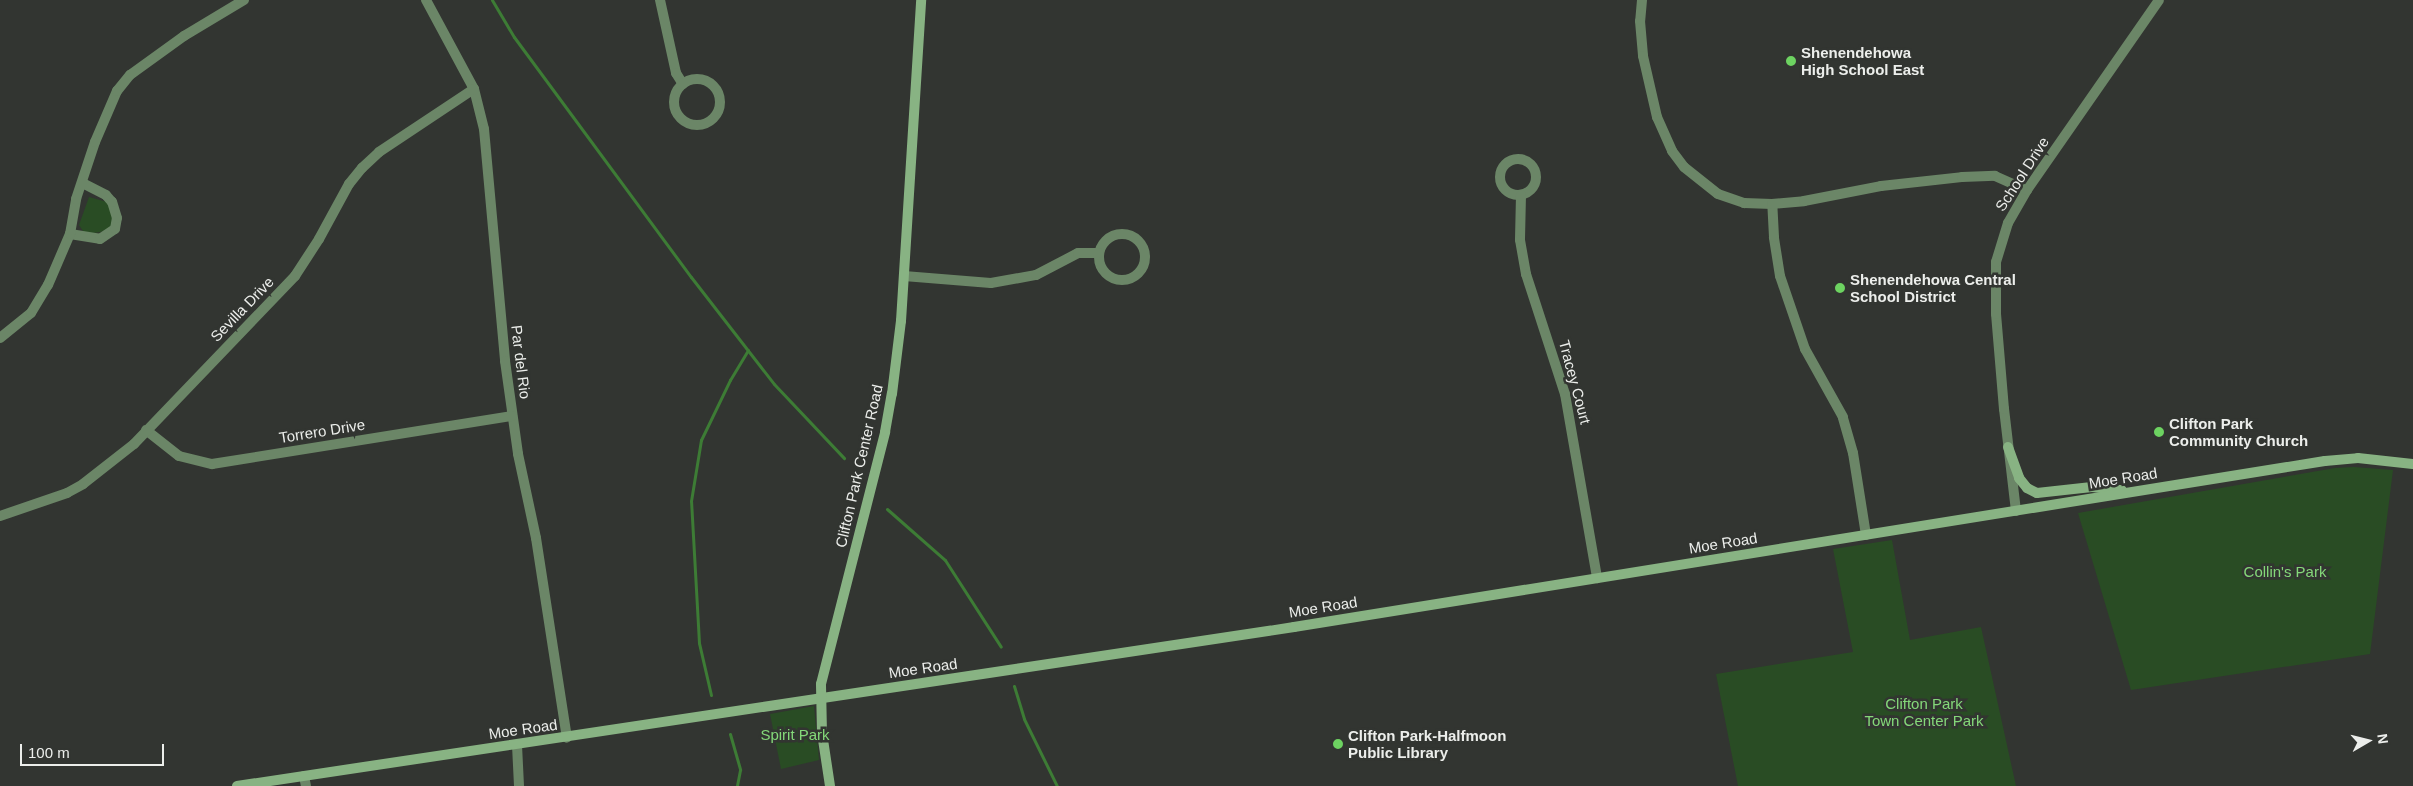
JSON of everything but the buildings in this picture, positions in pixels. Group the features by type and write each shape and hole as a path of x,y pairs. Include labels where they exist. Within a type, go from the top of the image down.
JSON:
{"street":[{"path":"0,338 31,314 48,285 70,234 76,199 107,110 117,91 130,75 184,36 244,0"},
{"name":"Par del Rio","path":"426,0 474,89 484,129 499,312 512,416 536,538 567,738"},
{"path":"660,0 676,73 683,84"},
{"name":"Clifton Park Center Road","path":"830,786 822,733 820,698 825,665 885,432 898,354 921,0"},
{"path":"1642,0 1640,21 1643,56 1657,117 1672,151 1684,167 1718,194 1744,203 1772,204 1804,201 1881,186 1962,177 1995,176 2027,190"},
{"name":"School Drive","path":"2016,511 1996,314 1996,262 2008,223 2027,190 2153,2"},
{"path":"699,79 714,87 719,97 720,108 710,121 700,125 690,124 677,114 674,98 683,84 699,79"},
{"name":"Sevilla Drive","path":"0,516 66,493 83,484 134,444 296,276 349,184 362,168 379,152 474,89"},
{"path":"70,234 100,239 115,228 116,218 112,202 106,195 82,183"},
{"name":"Tracey Court","path":"1521,195 1520,240 1526,274 1566,394 1597,578"},
{"path":"1772,204 1774,238 1780,276 1805,349 1843,418 1853,453 1866,535"},
{"path":"1128,234 1141,244 1145,260 1141,271 1132,278 1115,280 1102,269 1099,253 1103,242 1112,236 1128,234"},
{"path":"904,276 976,282 1005,281 1036,275 1078,253 1099,253"},
{"name":"Torrero Drive","path":"146,430 179,456 212,464 512,416"},
{"path":"2008,447 2019,478 2027,488 2036,494 2092,487 2133,492"},
{"name":"Moe Road","path":"237,786 305,781 517,745 1294,627 2325,461 2358,458 2413,464"},
{"path":"517,745 519,786"}],"green space":[{"path":"89,197 107,202 114,219 110,228 101,232 85,234 79,225"},
{"name":"Collin's Park","path":"2354,467 2393,470 2370,654 2131,690 2078,513 2335,468"},
{"name":"Clifton Park Town Center Park","path":"1892,540 1910,640 1981,627 2016,786 1738,786 1716,674 1853,652 1833,549"},
{"name":"Spirit Park","path":"814,706 819,760 781,769 770,714"}],"waterway":[{"path":"492,0 514,37 691,277 774,384 844,458"},
{"path":"711,695 699,643 691,501 701,440 730,380 748,350"},
{"path":"887,509 945,560 1001,647"},
{"path":"1014,686 1024,719 1057,786"},
{"path":"730,734 740,770 737,786"}],"place":[{"name":"Shenendehowa High School East","path":"1791,61"},
{"name":"Shenendehowa Central School District","path":"1840,288"},
{"name":"Clifton Park Community Church","path":"2159,432"},
{"name":"Clifton Park-Halfmoon Public Library","path":"1338,744"}]}
